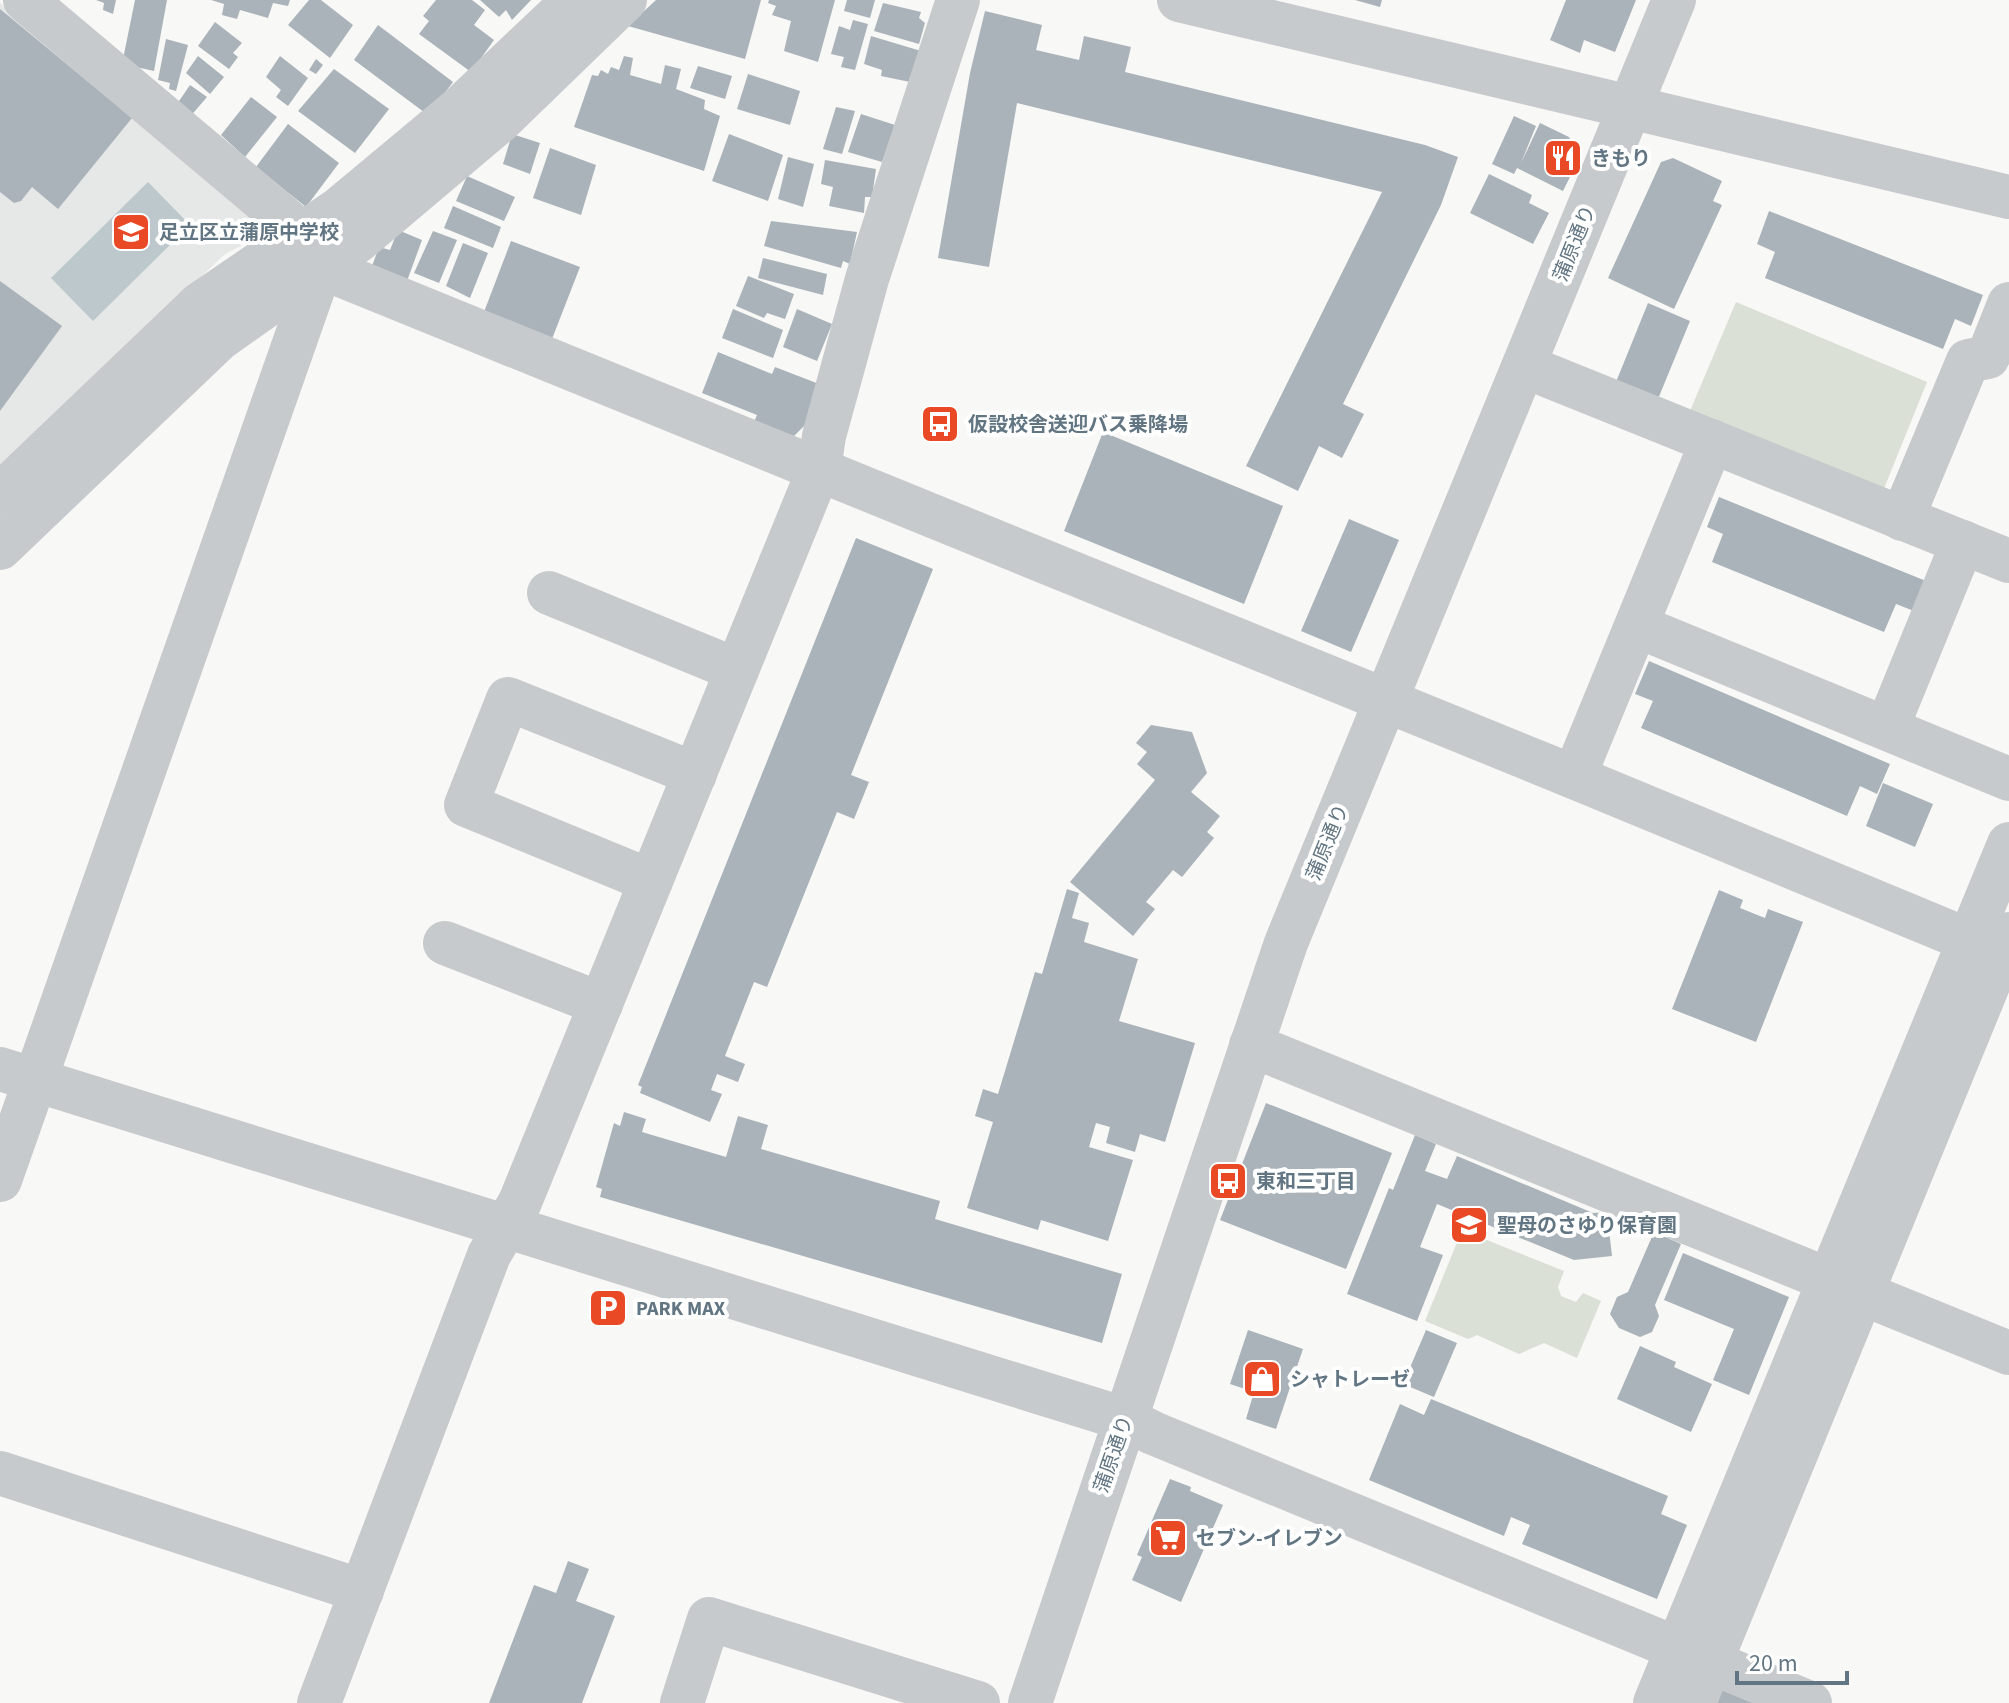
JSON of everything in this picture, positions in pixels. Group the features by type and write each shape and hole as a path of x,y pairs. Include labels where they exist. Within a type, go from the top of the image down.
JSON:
{"street":[{"path":"25,0 313,251 819,469 1997,946"},
{"path":"0,548 574,0"},
{"path":"0,495 200,304 313,251 359,240 500,121 625,0"},
{"path":"319,1703 489,1255 520,1202 819,469 824,436 867,279 958,0"},
{"path":"1179,0 2009,197"},
{"name":"蒲原通り","path":"1030,1703 1286,943 1674,0"},
{"path":"0,1180 17,1074 313,251"},
{"path":"1902,519 1968,361 1988,357 2009,304"},
{"path":"1524,366 2009,561"},
{"path":"1574,777 1712,441"},
{"path":"1887,728 1963,542"},
{"path":"549,593 737,670"},
{"path":"1637,626 2009,779"},
{"path":"651,881 466,805 508,699 695,774"},
{"path":"1655,1703 1694,1655 1846,1287 1997,946 2009,844"},
{"path":"445,943 601,1004"},
{"path":"1251,1045 2009,1353"},
{"path":"17,1074 1125,1419 1810,1703"},
{"path":"0,1473 362,1591"},
{"path":"682,1703 709,1619 978,1703"},
{"path":"1694,1655 1694,1703"}],"shaded area":[{"name":"足立区立蒲原中学校","path":"0,3 263,227 259,237 225,254 0,467"},
{"path":"148,182 190,225 93,321 51,278"},
{"path":"1736,302 1927,382 1883,491 1690,411"},
{"path":"1462,1230 1564,1271 1558,1287 1561,1296 1576,1302 1583,1293 1601,1301 1577,1358 1544,1343 1519,1354 1477,1335 1468,1339 1425,1321"}],"building":[{"path":"96,0 116,0 113,14 103,10 104,3"},
{"path":"135,0 167,0 154,71 122,64"},
{"path":"211,0 290,0 288,6 273,3 268,18 240,10 237,19 222,15 224,4"},
{"path":"309,0 321,0 353,25 330,58 288,25"},
{"path":"436,0 472,0 485,10 474,25 494,40 471,72 419,34 429,21 423,16"},
{"path":"480,0 531,0 512,20 506,10 499,17"},
{"path":"656,0 761,0 745,59 628,26"},
{"path":"769,0 835,0 818,62 784,51 791,21 772,15 776,6 768,3"},
{"path":"847,0 875,0 870,18 844,11"},
{"path":"1355,0 1382,0 1380,7"},
{"path":"1566,0 1636,0 1615,52 1584,40 1580,53 1550,40"},
{"path":"883,3 921,12 919,18 925,23 919,44 874,31"},
{"path":"0,9 132,118 58,209 32,187 21,201 14,203 0,192"},
{"path":"985,11 1042,25 1036,50 1079,60 1084,36 1131,47 1125,72 1425,145 1458,157 1441,205 1343,404 1364,414 1342,458 1319,446 1298,491 1246,466 1382,192 1017,103 989,267 938,258 970,73"},
{"path":"853,20 868,24 855,70 841,67 844,57 831,54 839,26 850,30"},
{"path":"215,22 242,43 233,53 238,57 229,69 198,46"},
{"path":"378,25 453,82 428,115 354,60"},
{"path":"871,36 921,51 910,82 881,76 882,70 864,64"},
{"path":"166,39 188,45 176,91 169,89 170,83 158,80"},
{"path":"198,56 224,77 210,94 186,73"},
{"path":"280,56 308,78 288,106 276,97 281,90 266,77"},
{"path":"624,56 633,58 630,75 661,84 665,65 681,69 676,89 705,100 704,109 720,116 704,171 574,127 592,75 598,76 601,70 608,74 611,67 619,70"},
{"path":"316,59 323,65 316,74 309,70"},
{"path":"698,66 732,76 725,99 690,88"},
{"path":"334,69 389,109 355,153 298,111"},
{"path":"748,74 800,91 790,125 737,109"},
{"path":"190,85 207,97 189,118 175,107"},
{"path":"251,97 277,117 245,157 221,135"},
{"path":"836,107 855,111 842,154 823,149"},
{"path":"861,114 895,125 882,162 848,152"},
{"path":"1514,116 1536,126 1521,163 1540,123 1569,137 1579,159 1563,191 1517,168 1514,174 1492,164"},
{"path":"288,124 339,163 306,207 256,167"},
{"path":"512,134 540,143 530,174 503,164"},
{"path":"729,134 783,155 768,201 712,181"},
{"path":"550,148 596,165 581,215 533,198"},
{"path":"788,157 814,164 803,207 778,199"},
{"path":"1673,158 1722,181 1713,201 1722,205 1674,309 1608,278 1661,162"},
{"path":"825,160 876,169 872,197 865,197 864,213 829,206 833,187 821,184"},
{"path":"1489,174 1532,195 1529,203 1549,213 1533,244 1470,213"},
{"path":"467,176 515,197 504,221 456,201"},
{"path":"453,206 501,227 493,248 444,228"},
{"path":"1769,211 1983,295 1971,326 1955,319 1943,349 1765,278 1775,252 1757,244"},
{"path":"771,221 857,232 850,264 843,261 841,268 764,246"},
{"path":"398,230 422,240 407,281 371,269 379,247 390,250"},
{"path":"433,231 457,240 439,283 414,273"},
{"path":"511,241 580,267 552,339 484,312"},
{"path":"463,243 488,253 470,298 446,286"},
{"path":"763,258 827,274 823,295 758,278"},
{"path":"748,276 794,294 785,319 767,313 764,318 736,306"},
{"path":"0,281 62,326 0,411"},
{"path":"1648,303 1690,321 1658,399 1616,382"},
{"path":"733,309 783,330 773,358 722,338"},
{"path":"797,309 832,324 817,361 783,347"},
{"path":"718,352 772,374 775,367 819,384 808,422 794,436 753,424 757,415 702,393"},
{"path":"1103,432 1283,506 1244,604 1064,531"},
{"path":"1719,497 1926,581 1914,611 1896,604 1884,632 1712,562 1723,534 1707,527"},
{"path":"1349,519 1399,540 1351,652 1301,631"},
{"path":"856,538 933,569 851,775 869,782 854,819 837,812 767,987 754,982 725,1056 745,1064 738,1082 717,1074 711,1090 722,1094 710,1122 640,1093 642,1087 638,1085"},
{"path":"1649,661 1890,764 1877,794 1860,786 1847,816 1641,728 1653,701 1635,694"},
{"path":"1151,725 1192,732 1207,773 1191,792 1220,816 1207,832 1214,838 1182,877 1173,870 1146,902 1155,909 1133,936 1070,882 1155,780 1137,764 1147,752 1136,743"},
{"path":"1883,783 1933,804 1915,847 1866,826"},
{"path":"1067,889 1079,893 1072,918 1089,923 1084,942 1138,959 1119,1021 1195,1043 1165,1142 1140,1134 1135,1152 1106,1143 1110,1127 1096,1123 1089,1147 1133,1160 1108,1241 1041,1220 1038,1230 967,1208 993,1122 975,1116 983,1089 998,1094 1035,972 1042,974"},
{"path":"1719,890 1743,900 1740,908 1765,918 1768,909 1803,922 1756,1042 1672,1009"},
{"path":"1266,1103 1392,1153 1346,1269 1220,1220"},
{"path":"624,1112 646,1119 642,1132 726,1157 738,1116 768,1125 761,1149 940,1201 935,1219 1122,1274 1102,1343 600,1197 602,1189 596,1187 614,1123 620,1126"},
{"path":"1415,1135 1436,1144 1425,1171 1447,1179 1457,1156 1593,1213 1607,1212 1612,1256 1574,1260 1437,1204 1420,1247 1443,1255 1417,1321 1347,1294 1389,1188 1393,1190"},
{"path":"1654,1232 1681,1244 1655,1305 1659,1316 1652,1332 1640,1337 1619,1328 1610,1314 1617,1297 1628,1292"},
{"path":"1683,1253 1789,1297 1749,1395 1713,1380 1734,1329 1664,1300"},
{"path":"1248,1330 1303,1349 1276,1429 1246,1419 1254,1392 1230,1384"},
{"path":"1426,1330 1457,1343 1434,1397 1403,1384"},
{"path":"1640,1346 1676,1362 1674,1367 1712,1384 1691,1432 1617,1399"},
{"path":"1431,1399 1668,1496 1661,1514 1687,1525 1657,1599 1522,1544 1530,1525 1511,1517 1504,1536 1369,1480 1400,1404 1424,1415"},
{"path":"1170,1479 1223,1505 1181,1602 1132,1580 1142,1557 1137,1555"},
{"path":"568,1561 589,1569 576,1601 615,1616 582,1703 489,1703 534,1585 556,1593"},
{"path":"1723,1690 1753,1703 1712,1703"}],"place":[{"name":"きもり","path":"1563,158"},
{"name":"足立区立蒲原中学校","path":"131,232"},
{"name":"仮設校舎送迎バス乗降場","path":"940,424"},
{"name":"東和三丁目","path":"1228,1181"},
{"name":"聖母のさゆり保育園","path":"1469,1225"},
{"name":"PARK MAX","path":"608,1308"},
{"name":"シャトレーゼ","path":"1262,1379"},
{"name":"セブン-イレブン","path":"1168,1538"}]}
